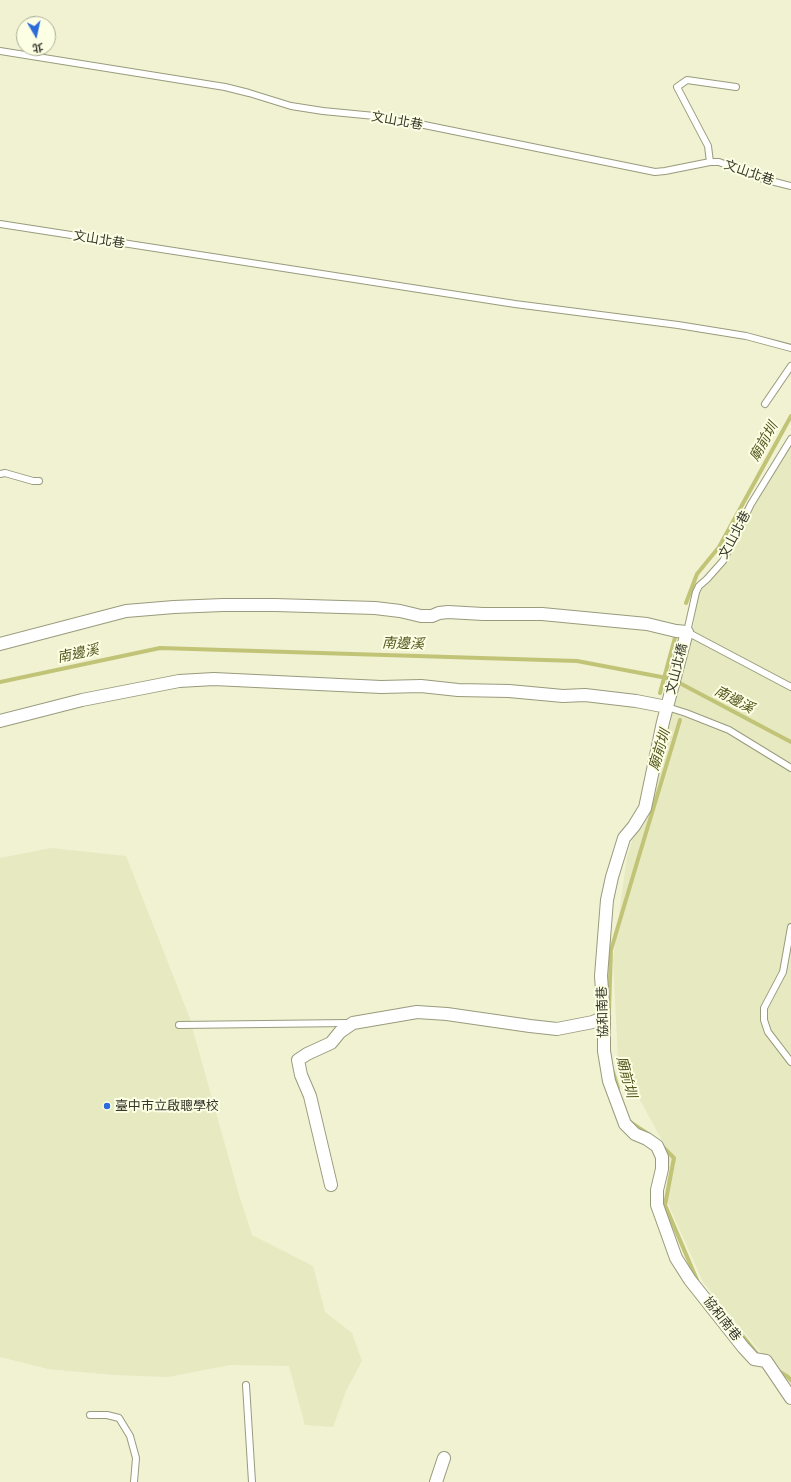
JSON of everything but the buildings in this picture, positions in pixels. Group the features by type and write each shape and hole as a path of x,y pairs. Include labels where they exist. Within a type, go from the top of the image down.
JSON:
{"street":[{"path":"0,644 126,611 223,605 374,608 400,611 421,616 432,616 439,613 448,612 483,614 542,614 647,624 687,632"},
{"name":"文山北橋","path":"667,707 687,632"},
{"path":"0,722 82,700 179,681 214,679 381,687 421,686 458,690 510,691 564,696 585,695 636,701 667,707"},
{"name":"協和南巷","path":"667,707 645,808 634,826 624,838 612,877 607,900 601,976 604,1017 604,1051 609,1081 625,1124 635,1134 647,1139 657,1146 662,1158 657,1205 676,1258 690,1280 743,1347 754,1359 766,1361 791,1398"},
{"path":"331,1185 310,1096 301,1075 298,1060 307,1054 331,1043 340,1032 353,1023 418,1012 447,1014 557,1029 593,1022 604,1017"},
{"path":"436,1482 444,1458"}],"lane":[{"name":"文山北巷","path":"0,51 225,87 291,106 323,111 385,117 655,172 710,162 719,162 763,179 791,186"},
{"path":"710,162 708,146 677,87 687,80 736,87"},
{"name":"文山北巷","path":"0,224 515,304 678,325 746,336 791,348"},
{"path":"765,404 791,366"},
{"name":"文山北巷","path":"687,632 696,592 699,586 723,561 751,504 791,439"},
{"path":"0,474 5,473 39,481"},
{"path":"687,632 791,687"},
{"path":"667,707 729,730 791,768"},
{"path":"791,927 783,972 764,1008 764,1020 768,1032 791,1062"},
{"path":"180,1025 353,1023"},
{"path":"246,1385 252,1482"},
{"path":"90,1415 107,1415 119,1418 130,1436 136,1458 134,1482"}],"shaded area":[{"path":"791,443 791,1389 703,1282 667,1201 666,1148 618,1059 613,959 627,857 672,711 692,640 698,593 725,562 765,486"},
{"name":"臺中市立啟聰學校","path":"51,848 126,856 189,1016 239,1195 252,1235 313,1266 325,1312 352,1333 362,1361 346,1391 333,1427 305,1425 289,1366 230,1365 168,1377 113,1375 48,1369 0,1357 0,858"}],"waterway":[{"name":"廟前圳","path":"686,603 697,574 719,547 791,416"},
{"name":"廟前圳","path":"660,693 676,634"},
{"name":"南邊溪","path":"0,682 160,648 577,661 672,679 791,742"},
{"name":"廟前圳","path":"609,1011 611,950 680,720"},
{"name":"廟前圳","path":"613,1072 618,1088"},
{"name":"廟前圳","path":"630,1122 648,1134"},
{"name":"廟前圳","path":"662,1146 674,1158 665,1205 697,1280"},
{"name":"廟前圳","path":"712,1298 758,1355"},
{"name":"廟前圳","path":"777,1370 791,1380"}],"place":[{"name":"臺中市立啟聰學校","path":"107,1106"}]}
